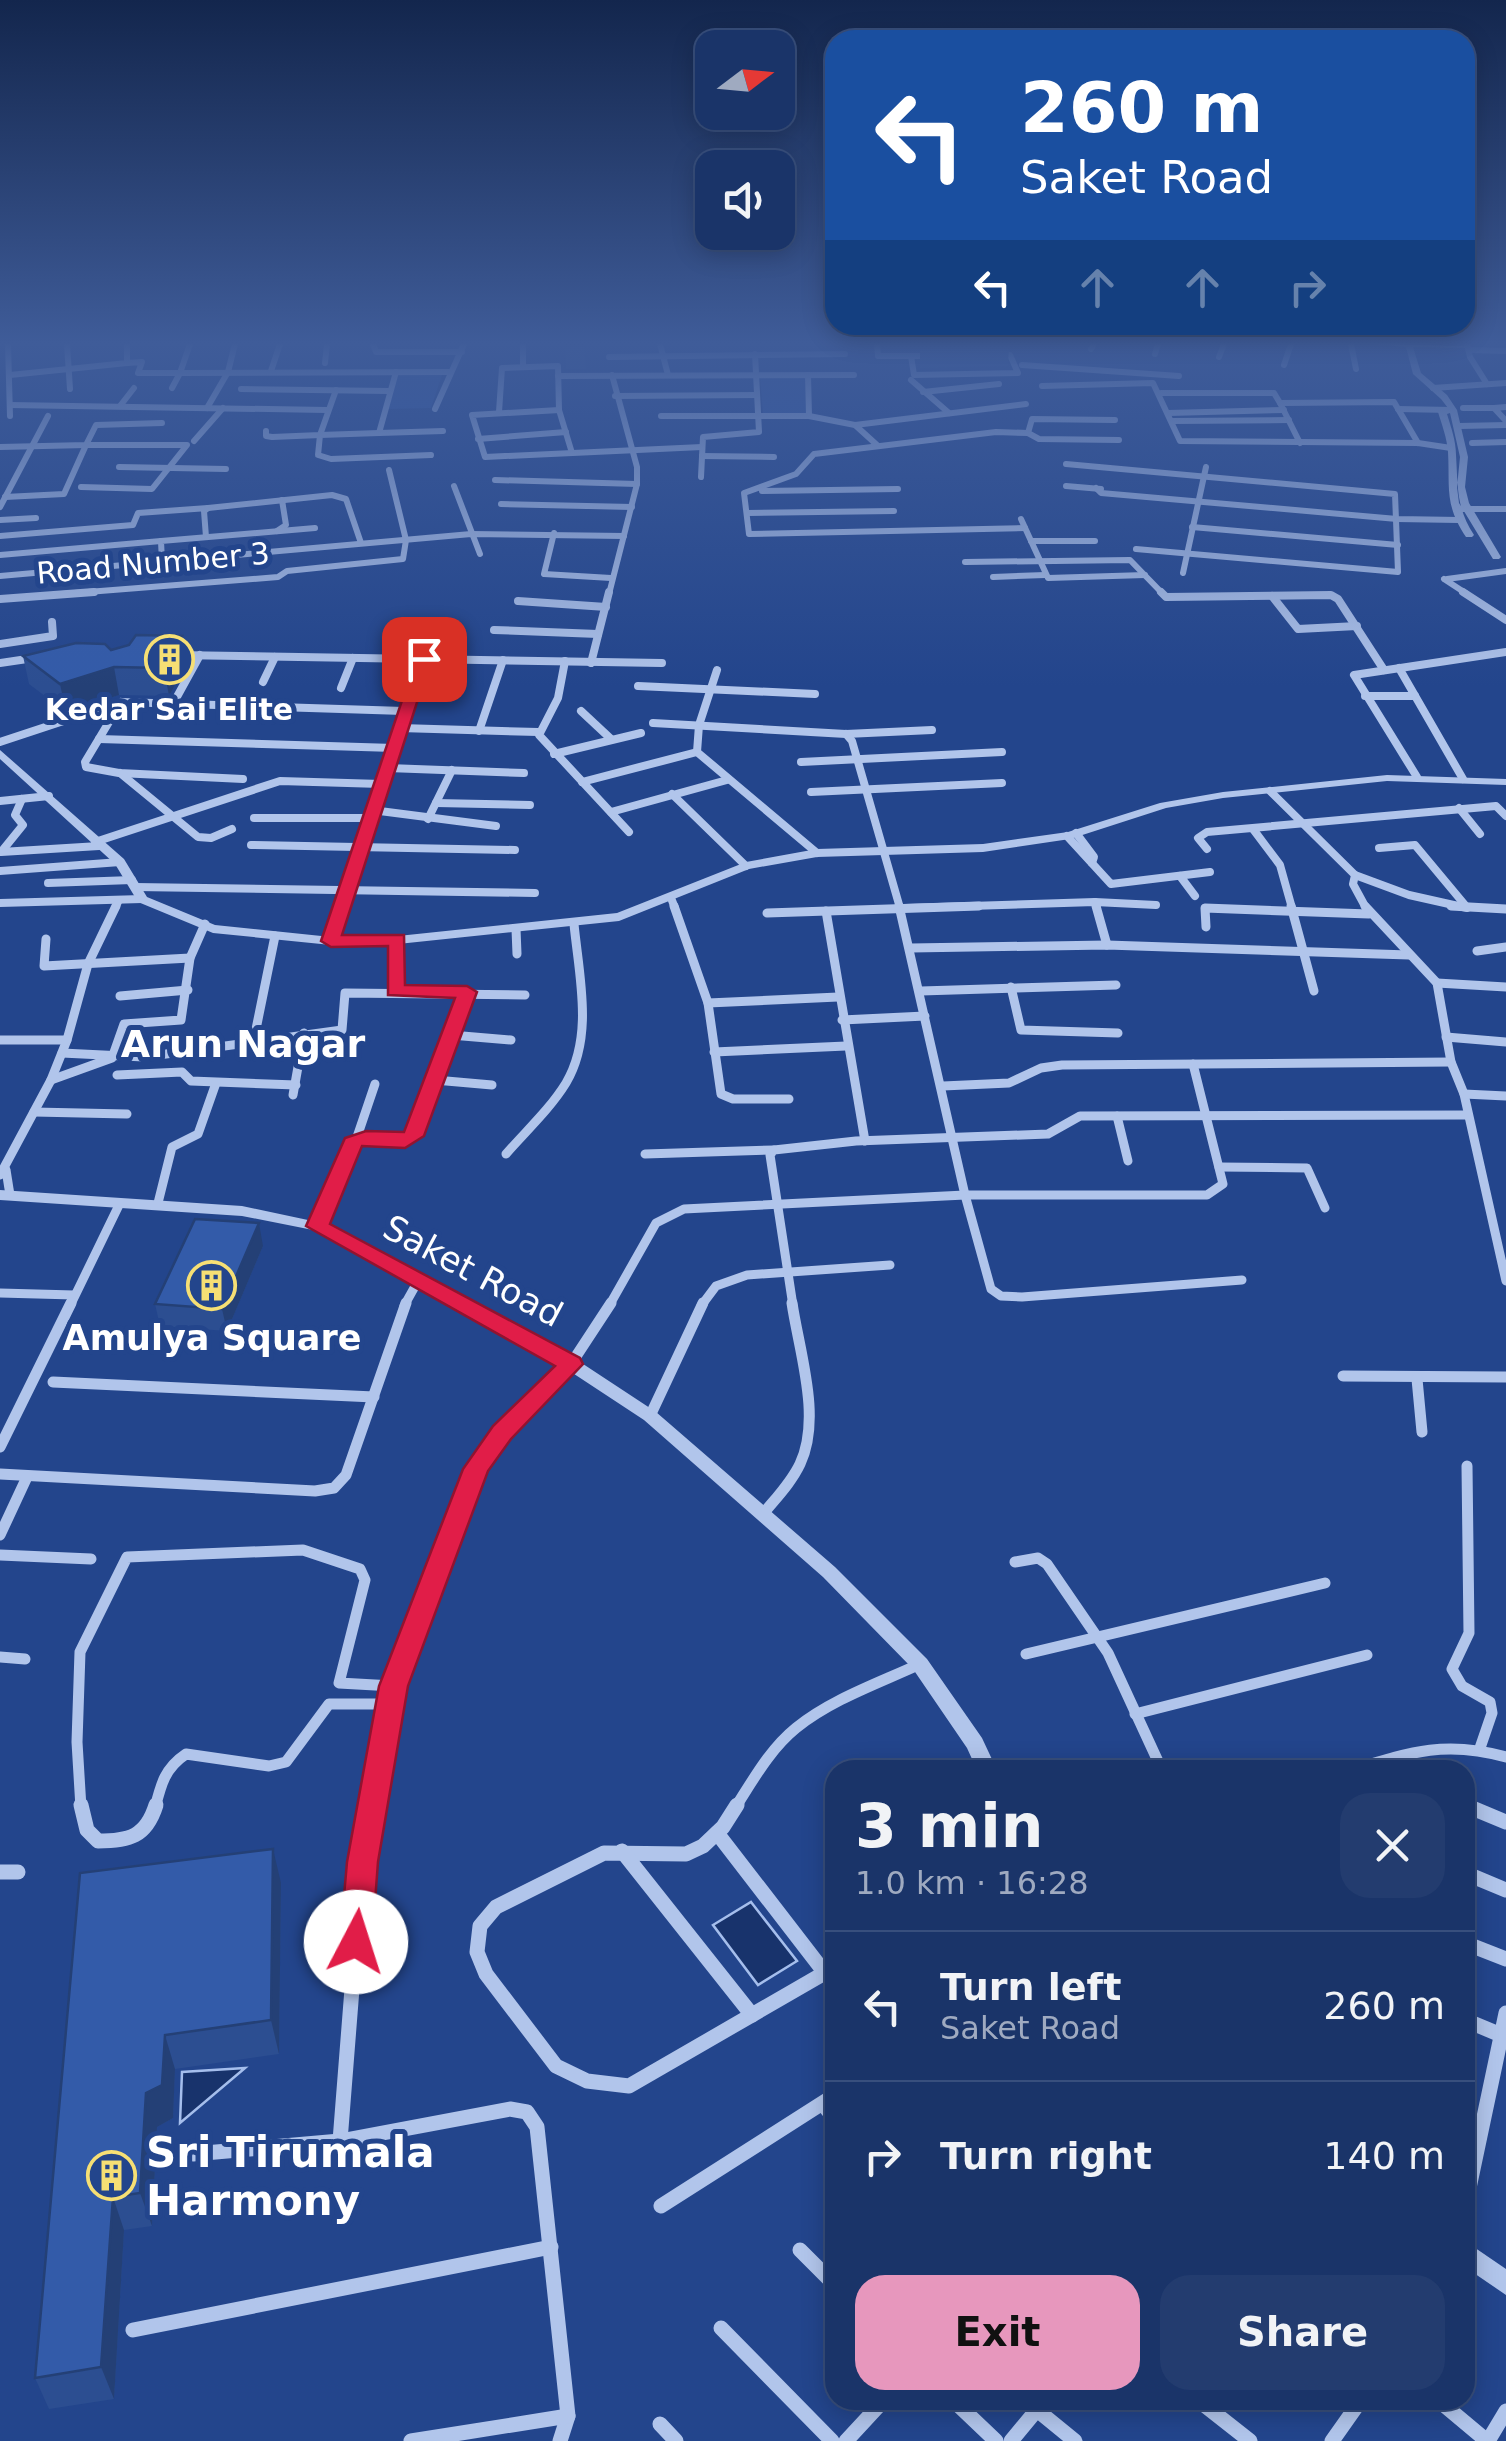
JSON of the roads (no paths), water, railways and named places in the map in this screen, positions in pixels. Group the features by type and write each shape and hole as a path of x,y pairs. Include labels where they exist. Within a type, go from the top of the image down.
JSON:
{"street":[{"path":"0,507 26,458"},
{"path":"6,497 64,494 80,458"},
{"path":"81,487 148,490 177,458"},
{"path":"591,663 637,484 633,458"},
{"path":"700,477 702,458"},
{"path":"810,458 796,474 744,493 749,534 1025,528"},
{"path":"1450,458 1449,484 1457,514 1478,546 1503,564"},
{"path":"1465,458 1461,487 1466,509 1503,564"},
{"path":"1066,464 1205,471 1395,494 1399,569 1392,572 1136,548"},
{"path":"120,466 226,470"},
{"path":"287,571 396,561 407,556 389,470"},
{"path":"1183,574 1205,471"},
{"path":"494,480 637,484"},
{"path":"454,486 480,554"},
{"path":"765,486 866,487"},
{"path":"751,491 898,486"},
{"path":"1066,486 1096,488 1101,493 1414,518 1457,514 1466,509 1506,509"},
{"path":"0,536 133,526 138,513 341,496 346,499 361,543"},
{"path":"276,531 286,524 282,500"},
{"path":"501,504 632,508"},
{"path":"206,537 204,511 208,508"},
{"path":"746,513 894,510"},
{"path":"0,520 36,518"},
{"path":"1021,519 1044,575"},
{"path":"1192,527 1398,546"},
{"path":"0,555 315,528"},
{"path":"0,576 471,534 554,532 624,536"},
{"path":"554,532 544,574 611,578"},
{"path":"1031,542 1095,540"},
{"path":"161,541 162,562"},
{"name":"Road Number 3","path":"0,599 278,577 287,571 280,552"},
{"path":"965,562 1130,560 1146,571 1145,575 1166,596 1330,596 1338,599 1384,670"},
{"path":"1503,564 1444,580 1506,620"},
{"path":"994,577 1044,575 1053,580 1145,575"},
{"path":"1272,596 1298,629 1357,626"},
{"path":"518,602 606,607"},
{"path":"52,622 60,654"},
{"path":"494,630 598,634"},
{"path":"331,941 364,848 404,711 435,631"},
{"path":"0,644 53,636"},
{"path":"1417,777 1354,675 1506,652"},
{"path":"163,655 662,662"},
{"path":"173,704 200,655"},
{"path":"0,663 45,656"},
{"path":"262,682 275,656"},
{"path":"341,688 353,658"},
{"path":"480,732 503,660"},
{"path":"539,735 558,698 564,661"},
{"path":"1399,668 1464,779"},
{"path":"697,752 700,726 717,670"},
{"path":"638,686 815,694"},
{"path":"1365,696 1415,696"},
{"path":"0,742 121,702 404,711"},
{"path":"121,702 86,767 119,773 244,778"},
{"path":"581,712 611,739"},
{"path":"654,723 846,734 932,730"},
{"path":"400,728 539,735 629,832"},
{"path":"554,754 641,733"},
{"path":"846,734 852,741 910,948 964,1196 990,1289 1000,1296 1242,1280"},
{"path":"99,739 394,748"},
{"path":"697,752 817,853"},
{"path":"582,782 697,752"},
{"path":"801,762 1002,752"},
{"path":"0,753 120,862 136,889 214,929 331,941 398,940 574,924 643,909 746,866 817,853 984,848 1072,834 1164,805 1417,777 1506,782"},
{"path":"388,768 524,773"},
{"path":"428,819 452,770"},
{"path":"119,773 198,837 211,838 232,829"},
{"path":"611,812 726,780"},
{"path":"0,852 97,844 280,781 381,784"},
{"path":"811,792 1002,783"},
{"path":"1270,791 1356,875 1388,890 1501,910 1506,921"},
{"path":"672,794 746,866"},
{"path":"0,801 49,796"},
{"path":"0,852 17,837 23,824 15,814 22,799"},
{"path":"436,803 530,806"},
{"path":"1207,849 1198,838 1200,834 1459,808 1496,806 1506,816"},
{"path":"1459,808 1480,834"},
{"path":"254,818 371,814 496,826"},
{"path":"1253,829 1280,865 1314,991"},
{"path":"1072,834 1110,884 1210,872"},
{"path":"251,844 515,850"},
{"path":"1379,848 1415,846 1467,907"},
{"path":"0,871 120,862"},
{"path":"1356,875 1353,884 1369,914 1436,983 1451,1062 1464,1094 1506,1282"},
{"path":"1180,876 1195,896"},
{"path":"48,883 136,889 534,892"},
{"path":"5,1195 3,1173 62,1053 88,964 118,902 136,889"},
{"path":"666,900 708,1003 725,1098 789,1099"},
{"path":"0,903 118,902"},
{"path":"1095,902 1107,945"},
{"path":"766,913 1095,902 1156,905"},
{"path":"1206,927 1205,908 1369,914"},
{"path":"826,911 865,1140"},
{"path":"112,1058 124,1024 181,1020 190,958 205,924"},
{"path":"506,1154 566,1084 576,1064 582,1040 574,924"},
{"path":"516,929 516,954"},
{"path":"254,1039 275,936"},
{"path":"46,938 44,966 190,958"},
{"path":"395,991 398,940"},
{"path":"910,948 1107,945 1410,955"},
{"path":"1477,951 1506,947"},
{"path":"1436,983 1506,987"},
{"path":"921,991 1116,985"},
{"path":"1011,988 1021,1030 1118,1033"},
{"path":"120,996 188,990"},
{"path":"356,1140 412,1138 467,992"},
{"path":"51,1080 112,1058 220,1048 254,1039 342,1030 345,993 525,995"},
{"path":"708,1003 838,997"},
{"path":"842,1020 925,1016"},
{"path":"117,1075 182,1072 191,1081 294,1090 304,1033"},
{"path":"451,1035 511,1040"},
{"path":"1446,1037 1506,1042"},
{"path":"0,1040 67,1040"},
{"path":"714,1052 846,1046"},
{"path":"62,1053 98,1053 112,1058"},
{"path":"943,1086 1009,1083 1040,1068 1062,1065 1451,1062"},
{"path":"340,2141 362,1862 393,1686 476,1469 502,1433 571,1364 626,1280 656,1224 666,1214 684,1209 774,1204 964,1196 1207,1195 1223,1184 1193,1064"},
{"path":"435,1080 492,1085"},
{"path":"158,1203 172,1148 198,1134 216,1083"},
{"path":"317,1226 356,1140 375,1084"},
{"path":"1464,1094 1506,1096"},
{"path":"34,1112 128,1114"},
{"path":"645,1154 774,1150 865,1140 1048,1134 1061,1131 1071,1119 1080,1116 1467,1115"},
{"path":"1118,1116 1128,1161"},
{"path":"763,1514 802,1466 810,1441 774,1204 770,1155 774,1150"},
{"path":"1219,1167 1307,1168 1325,1208"},
{"name":"Saket Road","path":"5,1195 242,1210 317,1226 571,1364 650,1416 829,1572 920,1664 982,1760"},
{"path":"0,1447 120,1203"},
{"path":"650,1416 714,1287 744,1275 890,1264"},
{"path":"0,1474 315,1491 334,1488 346,1476 403,1308 418,1281"},
{"path":"0,1293 74,1295"},
{"path":"1343,1376 1417,1380 1506,1377"},
{"path":"1417,1380 1422,1432"},
{"path":"53,1382 374,1397"},
{"path":"1468,1466 1469,1633 1452,1669 1462,1686 1490,1702 1492,1713 1480,1748"},
{"path":"0,1535 26,1477"},
{"path":"303,1550 360,1569 365,1580 339,1683 286,1762 268,1766 186,1754 176,1757 166,1774 150,1825 140,1838 119,1844 98,1842 86,1829 75,1736 80,1713 77,1668 80,1652 127,1558 135,1554 303,1550"},
{"path":"0,1555 91,1559"},
{"path":"1016,1562 1038,1558 1047,1564 1097,1636 1157,1760"},
{"path":"1026,1654 1325,1584"},
{"path":"1135,1714 1367,1655"},
{"path":"0,1657 25,1659"},
{"path":"825,1973 629,2086 587,2081 556,2066 486,1974 476,1952 480,1926 496,1907 604,1853 686,1854 716,1833 765,1761 796,1728 844,1698 920,1664"},
{"path":"339,1683 393,1686"},
{"path":"328,1704 390,1704"},
{"path":"1387,1760 1442,1744 1480,1748 1506,1757"},
{"path":"1475,1809 1506,1822"},
{"path":"716,1833 825,1964"},
{"path":"622,1851 752,2015"},
{"path":"0,1872 18,1872"},
{"path":"1475,1876 1506,1890"},
{"path":"1475,1946 1506,1958"},
{"path":"1475,2160 1506,2013"},
{"path":"1475,2024 1502,2034"},
{"path":"661,2206 825,2103"},
{"path":"193,2154 340,2141 510,2109 526,2112 536,2127 551,2247 568,2416 560,2441"},
{"path":"133,2330 551,2247"},
{"path":"800,2250 825,2275"},
{"path":"1475,2260 1506,2284"},
{"path":"721,2328 832,2441"},
{"path":"846,2441 875,2410"},
{"path":"963,2410 996,2441"},
{"path":"1011,2441 1036,2410"},
{"path":"1045,2410 1075,2441"},
{"path":"1211,2410 1250,2441"},
{"path":"1332,2441 1354,2410"},
{"path":"1450,2410 1488,2441 1506,2411"},
{"path":"411,2441 568,2416"},
{"path":"660,2424 676,2441"}],"place":[{"name":"Kedar Sai Elite","path":"169,660"},
{"name":"Amulya Square","path":"212,1286"},
{"name":"Sri Tirumala Harmony","path":"111,2176"}],"district":[{"name":"Arun Nagar","path":"243,1044"}]}
